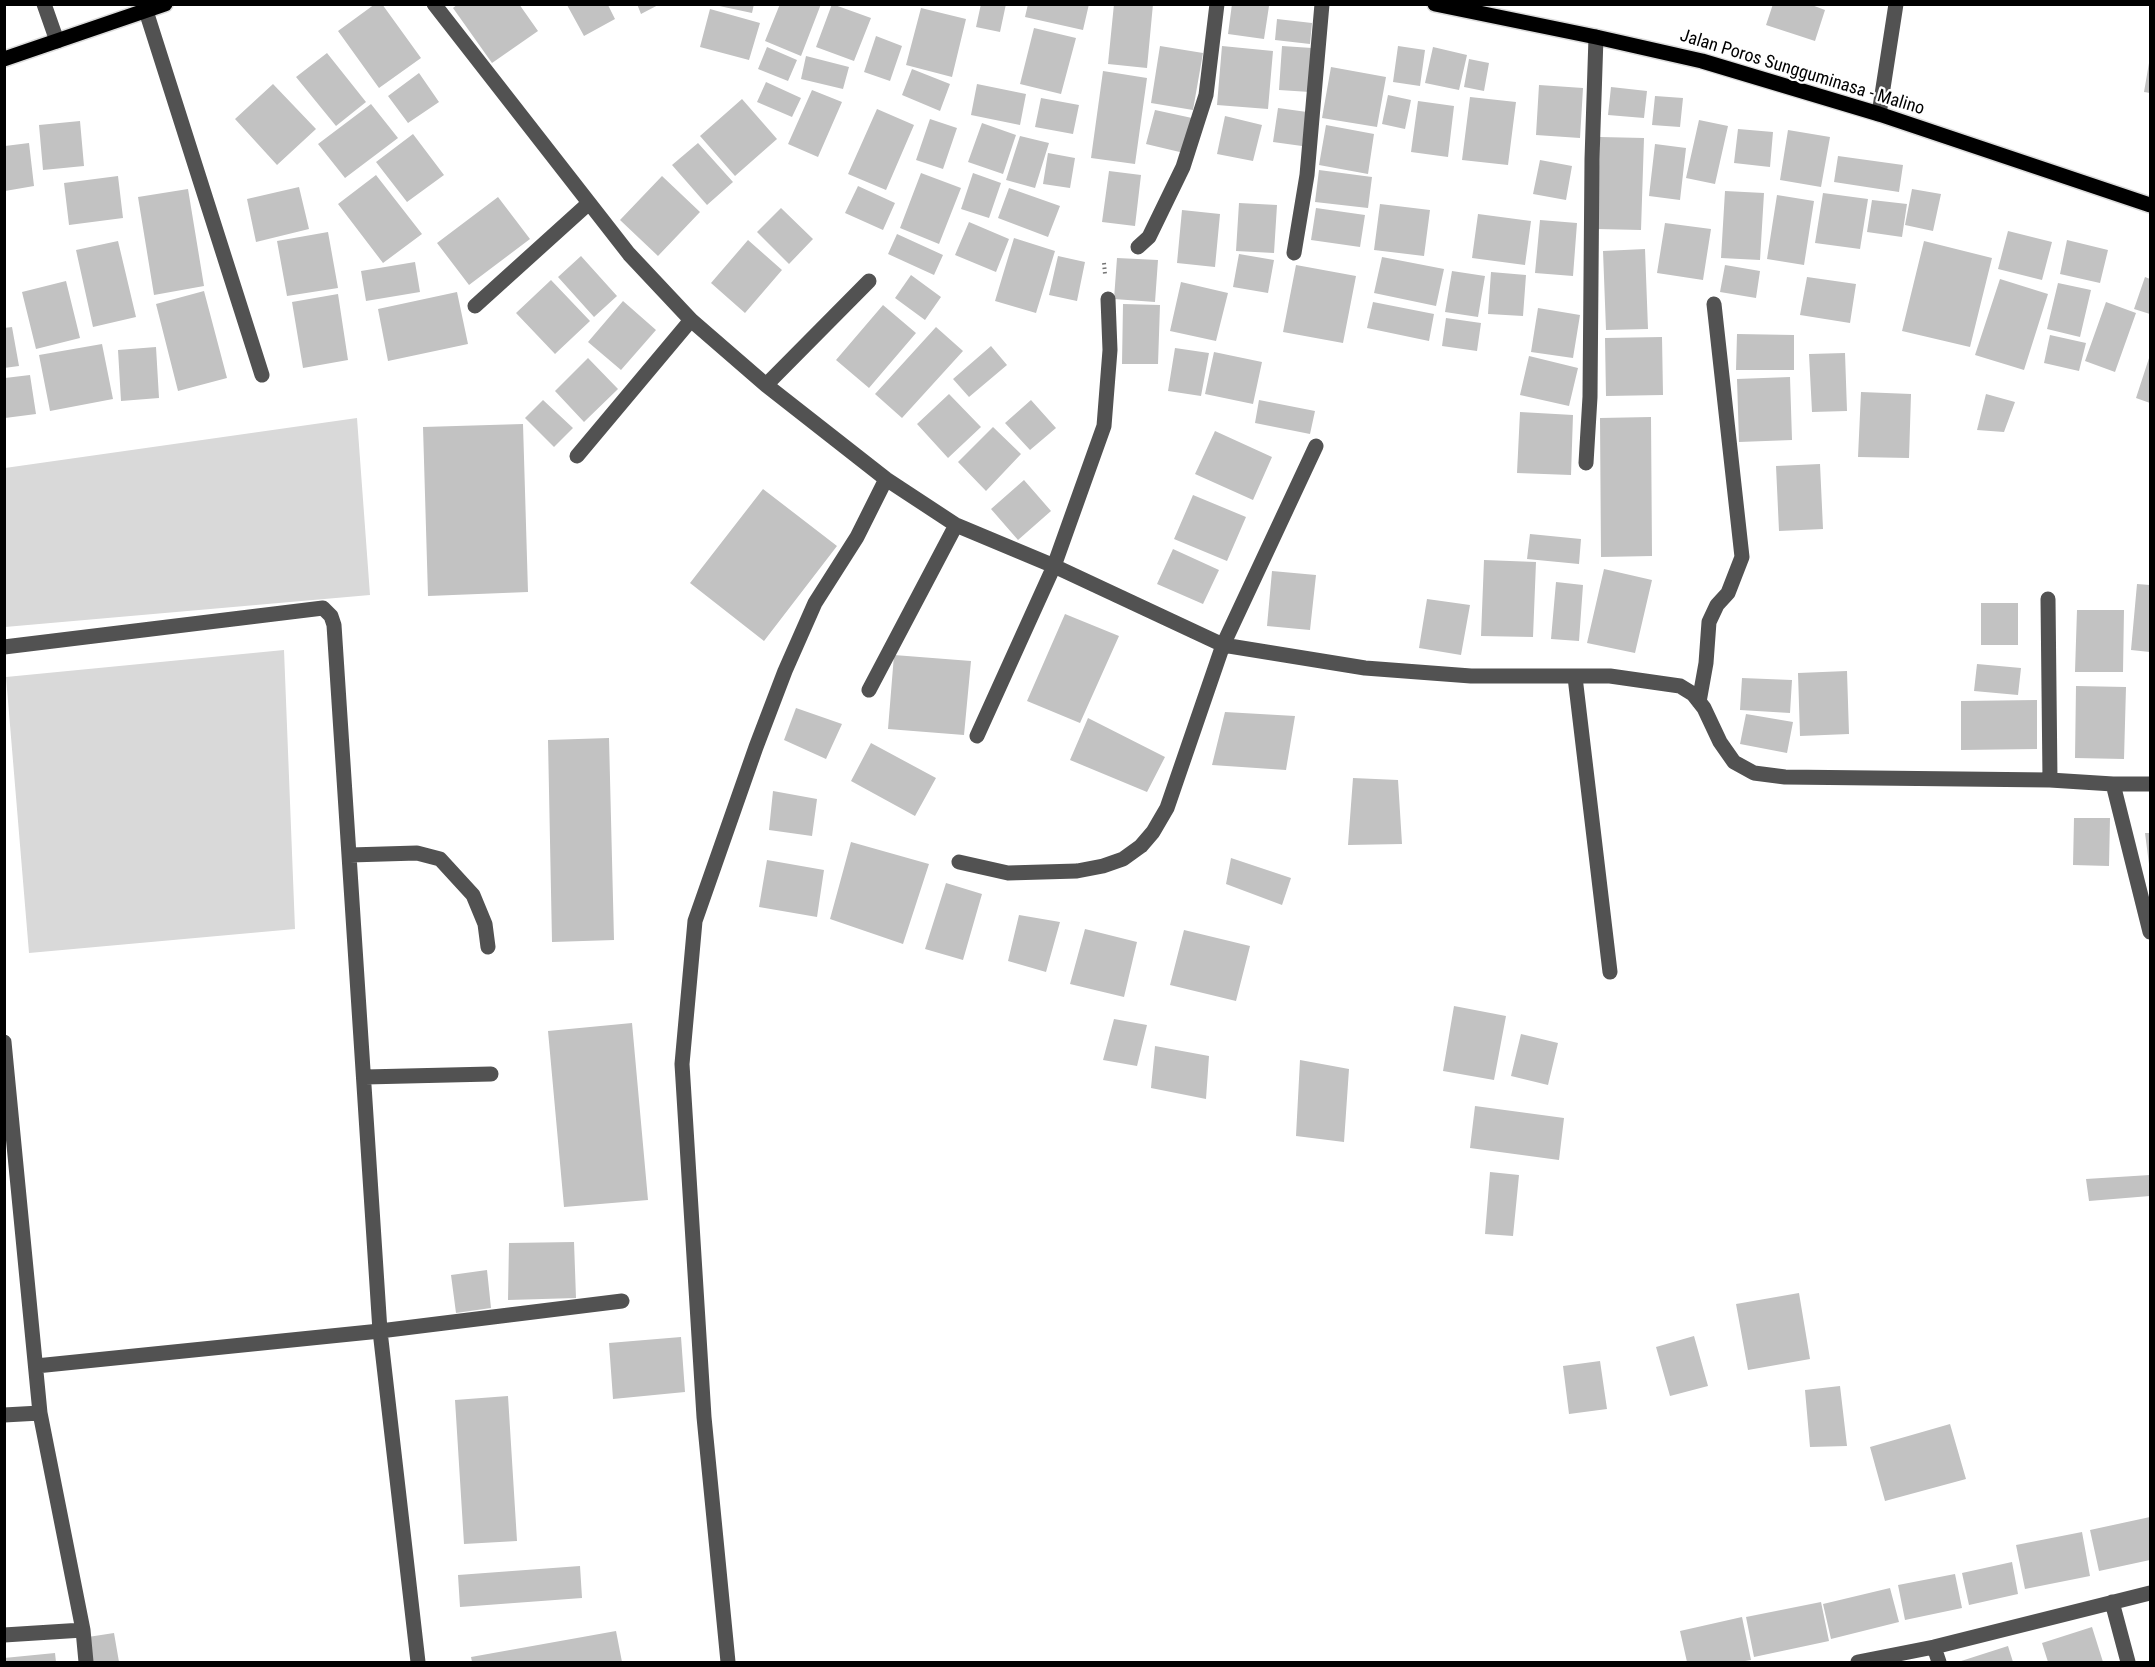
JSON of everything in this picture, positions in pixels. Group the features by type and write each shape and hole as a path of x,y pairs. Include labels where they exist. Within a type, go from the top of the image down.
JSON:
{"main road":[{"path":"4,59 165,4"},
{"name":"Jalan Poros Sungguminasa - Malino","path":"1435,4 1702,61 1879,114 2151,205"}],"street":[{"path":"44,4 57,41"},
{"path":"434,4 629,254 691,320 766,385 886,479 956,525 1054,566 1223,645 1365,668 1471,676 1610,676 1680,686 1693,694 1700,702 1720,742 1734,762 1754,773 1785,777 2050,780 2151,784"},
{"path":"1138,247 1149,237 1183,167 1206,95 1217,4"},
{"path":"1294,253 1307,175 1322,4"},
{"path":"1879,114 1896,4"},
{"path":"146,11 262,375"},
{"path":"1586,463 1590,386 1592,159 1596,37"},
{"path":"475,306 589,203"},
{"path":"766,385 869,281"},
{"path":"977,736 1054,566 1104,426 1109,361 1108,299"},
{"path":"1700,702 1709,622 1717,605 1728,593 1742,557 1714,304"},
{"path":"577,456 691,320"},
{"path":"959,862 1008,873 1077,871 1123,859 1141,846 1153,832 1167,808 1223,645 1316,446"},
{"path":"728,1662 704,1417 682,1064 695,921 756,747 789,662 815,603 857,537 886,479"},
{"path":"869,690 956,525"},
{"path":"2048,599 2050,780"},
{"path":"4,646 323,608 331,616 334,625 350,855 380,1331 418,1662"},
{"path":"1575,677 1610,972"},
{"path":"2113,784 2151,932"},
{"path":"350,855 417,852 440,859 473,895 485,924 488,947"},
{"path":"4,1042 40,1413 83,1630 86,1662"},
{"path":"365,1077 491,1074"},
{"path":"36,1366 380,1331 622,1301"},
{"path":"4,1415 40,1413"},
{"path":"1858,1662 1934,1647 2151,1593"},
{"path":"2112,1602 2128,1662"},
{"path":"4,1635 83,1630"},
{"path":"1934,1647 1939,1662"}],"shaded area":[{"path":"357,418 370,595 5,627 5,468"},
{"path":"284,650 295,929 29,953 6,677"}],"building":[{"path":"375,4 382,4 421,58 379,88 338,31"},
{"path":"458,4 519,4 538,31 492,63 453,8"},
{"path":"637,4 660,4 641,14"},
{"path":"710,4 754,4 752,13"},
{"path":"780,4 821,4 801,56 765,41"},
{"path":"832,4 871,18 854,61 816,47"},
{"path":"981,4 1006,4 1000,32 976,27"},
{"path":"1028,4 1089,4 1083,30 1025,17"},
{"path":"1114,4 1153,4 1147,68 1108,64"},
{"path":"1232,4 1269,6 1264,39 1228,34"},
{"path":"1773,4 1809,4 1825,10 1815,41 1766,25"},
{"path":"567,5 608,5 615,19 584,36"},
{"path":"921,8 966,19 952,77 906,65"},
{"path":"710,9 760,23 749,60 700,47"},
{"path":"1277,19 1312,23 1310,44 1275,40"},
{"path":"1034,28 1076,38 1061,94 1020,84"},
{"path":"876,36 902,46 890,81 864,72"},
{"path":"1160,46 1203,53 1193,110 1151,103"},
{"path":"1222,46 1273,51 1268,109 1217,105"},
{"path":"1282,46 1312,48 1310,92 1279,90"},
{"path":"1398,46 1425,50 1420,86 1393,82"},
{"path":"767,47 797,60 788,81 758,69"},
{"path":"1433,47 1467,55 1459,90 1425,83"},
{"path":"327,53 366,102 336,126 296,77"},
{"path":"806,56 849,67 843,89 801,79"},
{"path":"1469,59 1489,63 1484,91 1464,87"},
{"path":"2150,63 2150,93 2144,92"},
{"path":"1331,67 1386,77 1377,127 1322,118"},
{"path":"912,69 950,84 940,111 902,95"},
{"path":"1103,71 1147,78 1135,164 1091,158"},
{"path":"419,73 439,102 408,123 388,96"},
{"path":"766,82 801,98 792,117 757,102"},
{"path":"273,84 316,129 277,165 235,119"},
{"path":"977,84 1026,94 1020,125 971,115"},
{"path":"1539,85 1583,88 1580,138 1536,135"},
{"path":"1611,87 1647,91 1644,118 1608,115"},
{"path":"812,90 842,102 818,157 788,144"},
{"path":"1388,95 1411,100 1405,129 1382,124"},
{"path":"1655,96 1683,98 1680,127 1652,125"},
{"path":"1470,97 1516,102 1508,165 1462,160"},
{"path":"1041,98 1079,105 1073,134 1035,127"},
{"path":"742,99 777,139 735,176 700,136"},
{"path":"1418,101 1454,106 1448,157 1411,152"},
{"path":"371,104 398,138 345,178 318,144"},
{"path":"1278,108 1307,112 1302,146 1273,142"},
{"path":"877,109 914,125 886,190 848,174"},
{"path":"1155,110 1192,118 1184,153 1146,144"},
{"path":"1225,116 1262,125 1253,161 1217,154"},
{"path":"930,119 957,128 943,169 916,160"},
{"path":"1699,120 1728,126 1715,184 1686,178"},
{"path":"80,121 84,166 43,170 39,125"},
{"path":"982,123 1016,135 1003,174 968,162"},
{"path":"1326,125 1374,134 1368,174 1319,165"},
{"path":"1738,129 1773,132 1770,167 1734,163"},
{"path":"1788,130 1830,137 1821,187 1780,180"},
{"path":"413,134 444,175 407,202 376,162"},
{"path":"1020,136 1049,143 1035,188 1006,180"},
{"path":"1600,137 1644,138 1641,230 1597,229"},
{"path":"29,143 34,186 5,191 5,146"},
{"path":"698,143 733,182 707,205 672,165"},
{"path":"1655,144 1686,148 1680,200 1649,196"},
{"path":"1048,153 1075,158 1070,188 1043,184"},
{"path":"1838,156 1903,165 1899,192 1834,182"},
{"path":"1540,160 1572,166 1566,200 1533,194"},
{"path":"1319,170 1372,177 1368,208 1315,202"},
{"path":"1109,171 1141,175 1135,226 1102,222"},
{"path":"921,173 961,188 939,244 900,228"},
{"path":"973,173 1001,183 989,218 961,209"},
{"path":"376,175 422,234 383,263 338,204"},
{"path":"118,176 123,218 69,225 64,183"},
{"path":"662,176 700,212 658,256 620,220"},
{"path":"858,186 895,203 883,230 845,213"},
{"path":"299,187 309,229 256,242 247,199"},
{"path":"1009,188 1060,206 1048,237 998,218"},
{"path":"188,189 204,286 154,295 138,197"},
{"path":"1912,189 1941,194 1933,231 1905,225"},
{"path":"1725,191 1764,193 1760,260 1721,258"},
{"path":"1823,193 1868,199 1860,249 1815,243"},
{"path":"1777,195 1814,201 1804,265 1767,259"},
{"path":"498,197 530,239 469,285 437,243"},
{"path":"1872,200 1907,204 1902,237 1867,232"},
{"path":"1239,203 1277,205 1274,253 1236,251"},
{"path":"1380,204 1430,210 1424,256 1374,250"},
{"path":"781,208 813,239 789,264 757,232"},
{"path":"1316,208 1365,215 1360,247 1311,240"},
{"path":"1182,210 1220,214 1215,267 1177,263"},
{"path":"1478,214 1531,221 1525,265 1472,258"},
{"path":"1540,220 1577,223 1573,276 1535,273"},
{"path":"969,222 1009,239 996,272 955,255"},
{"path":"1665,223 1711,229 1703,280 1657,273"},
{"path":"2008,231 2052,242 2042,280 1998,269"},
{"path":"328,232 338,288 287,296 277,241"},
{"path":"897,234 943,255 934,275 888,254"},
{"path":"1014,238 1055,251 1036,313 995,301"},
{"path":"748,240 782,270 745,313 711,283"},
{"path":"2067,240 2108,250 2100,283 2060,274"},
{"path":"118,241 136,317 93,327 76,250"},
{"path":"1924,241 1992,258 1970,347 1902,331"},
{"path":"1645,249 1648,329 1606,330 1603,251"},
{"path":"1239,254 1274,260 1268,293 1233,287"},
{"path":"581,256 617,296 594,317 558,277"},
{"path":"1058,256 1085,262 1077,301 1049,295"},
{"path":"1382,257 1444,269 1436,306 1374,293"},
{"path":"1117,258 1158,260 1155,302 1114,299"},
{"path":"415,262 420,292 366,301 361,271"},
{"path":"1296,265 1356,276 1343,343 1283,332"},
{"path":"1725,265 1760,271 1756,298 1720,292"},
{"path":"1452,271 1485,276 1478,317 1445,312"},
{"path":"1491,272 1526,275 1523,316 1488,314"},
{"path":"911,275 941,297 925,320 895,298"},
{"path":"1807,277 1856,284 1850,323 1800,315"},
{"path":"2145,277 2150,279 2150,314 2134,309"},
{"path":"2000,279 2048,294 2024,370 1975,355"},
{"path":"551,280 590,321 555,354 516,313"},
{"path":"66,281 80,338 36,349 22,292"},
{"path":"1181,282 1228,293 1216,341 1170,331"},
{"path":"2058,283 2091,290 2080,337 2047,329"},
{"path":"204,291 227,378 178,391 156,304"},
{"path":"457,292 468,344 388,361 378,309"},
{"path":"338,294 348,360 303,368 292,302"},
{"path":"623,301 656,330 621,370 588,342"},
{"path":"1373,302 1434,314 1429,341 1367,328"},
{"path":"2106,302 2136,313 2115,372 2085,361"},
{"path":"1123,304 1160,305 1158,364 1122,364"},
{"path":"883,305 916,333 869,388 836,360"},
{"path":"1538,308 1580,315 1573,358 1531,352"},
{"path":"1446,318 1481,323 1477,351 1442,346"},
{"path":"12,327 19,366 4,368 4,328"},
{"path":"936,327 963,351 902,418 875,394"},
{"path":"1737,334 1794,335 1794,370 1736,370"},
{"path":"2050,335 2086,343 2079,371 2044,363"},
{"path":"1662,337 1663,395 1606,396 1605,338"},
{"path":"102,344 113,399 50,411 39,355"},
{"path":"991,346 1007,365 969,397 953,379"},
{"path":"156,347 159,398 121,401 118,350"},
{"path":"1175,348 1209,353 1201,396 1168,391"},
{"path":"1214,352 1262,362 1253,404 1205,394"},
{"path":"1845,353 1847,411 1812,412 1809,354"},
{"path":"2150,355 2150,403 2136,398"},
{"path":"1529,356 1578,368 1569,406 1520,395"},
{"path":"588,358 618,389 584,422 555,391"},
{"path":"30,375 36,414 5,418 5,378"},
{"path":"1790,377 1792,440 1739,442 1737,379"},
{"path":"1861,392 1911,394 1909,458 1858,457"},
{"path":"949,394 981,427 948,458 917,424"},
{"path":"1986,394 2015,402 2004,432 1977,430"},
{"path":"543,400 573,428 554,447 525,418"},
{"path":"1031,400 1056,428 1030,450 1005,423"},
{"path":"1259,400 1315,411 1310,434 1255,423"},
{"path":"1520,412 1573,415 1571,475 1517,473"},
{"path":"1651,417 1652,556 1601,557 1600,418"},
{"path":"523,424 528,592 428,596 423,427"},
{"path":"993,427 1021,454 986,491 958,462"},
{"path":"1215,431 1272,457 1253,500 1195,474"},
{"path":"1820,464 1823,529 1779,531 1776,466"},
{"path":"1024,480 1051,511 1018,540 991,509"},
{"path":"763,489 837,546 764,641 690,583"},
{"path":"1193,495 1246,517 1227,561 1174,539"},
{"path":"1530,534 1581,539 1579,564 1527,559"},
{"path":"1173,549 1219,570 1203,604 1157,584"},
{"path":"1484,560 1536,562 1533,637 1481,636"},
{"path":"1604,569 1652,580 1635,653 1587,643"},
{"path":"1272,571 1316,575 1310,630 1267,626"},
{"path":"1556,582 1583,585 1579,641 1551,639"},
{"path":"2137,584 2150,585 2150,652 2131,650"},
{"path":"1427,599 1470,605 1461,655 1419,648"},
{"path":"1981,603 2018,603 2018,645 1981,645"},
{"path":"2077,610 2124,610 2123,672 2075,672"},
{"path":"1065,614 1119,636 1080,723 1027,701"},
{"path":"894,655 971,661 964,735 888,729"},
{"path":"1977,664 2021,668 2018,695 1974,691"},
{"path":"1847,671 1849,734 1800,736 1798,673"},
{"path":"1742,678 1792,680 1790,713 1740,710"},
{"path":"2076,686 2126,687 2124,759 2075,758"},
{"path":"2037,700 2037,749 1961,750 1961,701"},
{"path":"796,708 842,724 826,759 784,740"},
{"path":"1225,712 1295,716 1286,770 1212,765"},
{"path":"1746,714 1793,722 1787,753 1740,744"},
{"path":"1088,718 1165,757 1147,792 1070,760"},
{"path":"609,738 614,940 552,942 548,740"},
{"path":"871,743 936,778 915,816 851,781"},
{"path":"1353,778 1398,780 1402,844 1348,845"},
{"path":"773,791 817,799 812,836 769,830"},
{"path":"2074,818 2110,818 2109,866 2073,865"},
{"path":"2145,833 2150,833 2150,864 2149,864"},
{"path":"851,842 929,864 903,944 830,919"},
{"path":"1231,858 1291,878 1282,905 1226,884"},
{"path":"767,860 824,870 817,917 759,907"},
{"path":"946,883 982,894 963,960 925,949"},
{"path":"1019,915 1060,922 1046,972 1008,961"},
{"path":"1085,929 1137,942 1124,997 1070,984"},
{"path":"1184,930 1250,946 1236,1001 1170,985"},
{"path":"1454,1006 1506,1016 1494,1080 1443,1071"},
{"path":"1114,1019 1147,1025 1137,1066 1103,1060"},
{"path":"632,1023 648,1200 564,1207 548,1031"},
{"path":"1521,1034 1558,1043 1548,1085 1511,1076"},
{"path":"1155,1046 1209,1056 1206,1099 1151,1088"},
{"path":"1300,1060 1349,1069 1344,1142 1296,1136"},
{"path":"1475,1106 1564,1118 1559,1160 1470,1148"},
{"path":"1490,1172 1519,1175 1513,1236 1485,1234"},
{"path":"2150,1175 2150,1196 2089,1201 2086,1179"},
{"path":"574,1242 576,1298 508,1300 509,1243"},
{"path":"487,1270 491,1308 456,1313 451,1275"},
{"path":"1799,1293 1810,1359 1748,1370 1736,1304"},
{"path":"1694,1336 1708,1386 1670,1396 1656,1347"},
{"path":"681,1337 685,1392 613,1399 609,1343"},
{"path":"1600,1361 1607,1409 1569,1414 1563,1366"},
{"path":"1840,1386 1847,1446 1810,1447 1805,1390"},
{"path":"508,1396 517,1541 464,1544 455,1400"},
{"path":"1950,1424 1966,1479 1885,1501 1870,1447"},
{"path":"2150,1517 2150,1560 2099,1571 2090,1530"},
{"path":"2082,1532 2090,1576 2025,1589 2016,1545"},
{"path":"2012,1562 2018,1594 1969,1605 1962,1573"},
{"path":"580,1566 582,1598 460,1607 458,1575"},
{"path":"1955,1574 1962,1608 1905,1620 1898,1585"},
{"path":"1890,1588 1899,1622 1831,1639 1823,1604"},
{"path":"1821,1602 1829,1641 1754,1657 1746,1617"},
{"path":"1742,1617 1751,1660 1687,1662 1680,1631"},
{"path":"2092,1627 2103,1662 2048,1662 2042,1643"},
{"path":"616,1631 622,1662 472,1662 471,1657"},
{"path":"114,1633 119,1662 92,1662 88,1637"},
{"path":"2008,1646 2013,1662 1958,1662"},
{"path":"55,1653 56,1662 4,1662 4,1658"}]}
